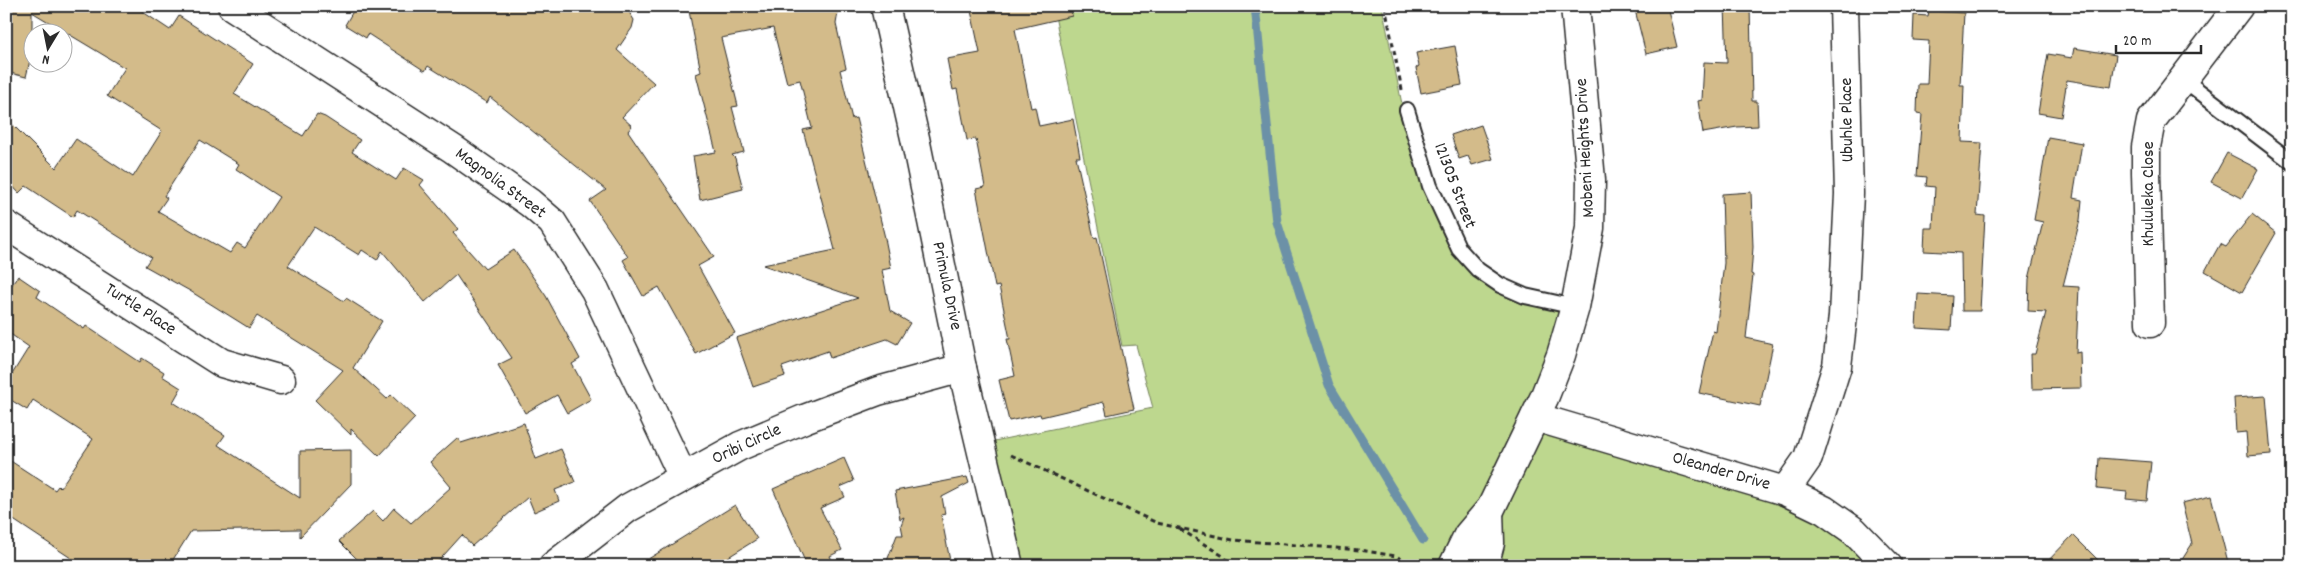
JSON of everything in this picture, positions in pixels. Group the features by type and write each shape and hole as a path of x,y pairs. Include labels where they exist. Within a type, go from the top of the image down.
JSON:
{"street":[{"name":"Magnolia Street","path":"232,6 453,149 530,203 552,222 595,290 683,477"},
{"name":"Primula Drive","path":"885,6 915,138 962,368 981,441 1009,566"},
{"name":"Mobeni Heights Drive","path":"1453,566 1468,535 1489,510 1535,417 1561,355 1575,308 1590,228 1591,180 1575,6"},
{"name":"Ubuhle Place","path":"1785,491 1808,458 1837,366 1843,316 1848,234 1849,175 1844,6"},
{"name":"Khululeka Close","path":"2150,323 2146,173 2148,134 2151,121 2240,6"},
{"name":"Turtle Place","path":"6,225 222,363 281,380"},
{"name":"Oribi Circle","path":"552,566 628,508 740,446 878,391 962,368"},
{"name":"Oleander Drive","path":"1535,417 1785,491 1824,510 1854,531 1888,566"},
{"name":"Mobeni Heights Drive","path":"1484,566 1490,543 1489,510"}],"lane":[{"path":"2183,79 2292,162"},
{"name":"121305 Street","path":"1407,110 1430,186 1459,249 1478,270 1500,285 1525,296 1575,308"}],"path":[{"path":"1384,6 1407,110"},
{"path":"981,441 1157,523 1233,540 1360,550 1396,556 1413,566"},
{"path":"1178,528 1223,556 1233,566"}],"green space":[{"path":"1053,6 1382,6 1403,109 1429,185 1477,271 1574,308 1533,417 1785,492 1880,566 1007,566 980,444 1153,408 1136,345 1122,346"}],"building":[{"path":"6,6 134,6 170,30 179,16 253,64 234,94 303,136 317,114 325,117 360,140 352,152 396,180 404,168 424,180 420,185 458,229 453,233 485,269 514,250 546,296 580,359 572,364 591,399 567,413 557,395 525,413 498,365 512,358 456,275 425,302 382,251 377,260 362,250 359,255 314,227 288,266 344,301 346,298 382,321 353,368 387,399 391,395 415,418 379,456 351,429 351,435 315,400 343,370 257,316 249,328 190,291 145,266 151,257 77,210 73,217 26,186 19,193 6,179 6,118 56,168 76,139 133,177 162,131 107,96 125,68 72,36 72,22 49,22 32,12 32,22 22,22 22,72 27,72 26,77 6,72","holes":["200,140 239,164 236,169 279,197 245,248 237,243 230,253 158,211 167,198 164,196"]},
{"path":"356,6 618,6 629,12 634,20 632,28 617,50 654,83 622,117 632,126 628,131 714,257 698,266 735,333 696,354 659,287 643,296 623,260 628,257 590,201 606,190 490,97 487,103 428,66 425,71 368,34 366,38 345,25"},
{"path":"688,6 839,6 836,24 846,68 840,70 852,119 856,118 885,238 891,268 882,270 890,311 910,323 897,344 887,339 830,358 828,351 782,367 785,376 753,387 736,338 858,298 763,265 835,250 803,130 812,128 800,80 787,83 773,28 721,38 738,106 732,107 744,152 732,155 735,158 743,189 700,200 693,156 716,152 696,74 701,72"},
{"path":"970,6 1071,6 1072,16 1015,29 1031,108 1035,107 1039,126 1073,119 1080,157 1076,157 1094,238 1097,237 1134,409 1107,415 1104,402 1041,417 1040,414 1009,421 999,380 1015,376 1007,339 1010,339 999,286 995,287 976,189 985,187 976,139 967,140 957,89 953,90 947,59 980,53"},
{"path":"1634,6 1667,6 1677,47 1646,54"},
{"path":"1725,6 1750,6 1752,101 1757,101 1758,126 1737,127 1703,133 1698,101 1702,100 1704,62 1727,63"},
{"path":"1929,11 1964,13 1960,85 1964,85 1962,142 1982,143 1977,215 1985,216 1980,311 1962,311 1961,253 1924,251 1925,228 1933,228 1935,187 1926,186 1927,177 1917,176 1922,114 1917,113 1918,84 1927,84 1929,41 1913,40 1914,15 1928,16"},
{"path":"1455,46 1462,85 1421,93 1416,68 1419,66 1416,53"},
{"path":"2074,48 2116,55 2111,87 2067,80 2061,117 2038,113 2048,54 2072,58"},
{"path":"1481,125 1493,159 1472,165 1468,156 1459,159 1451,135"},
{"path":"2048,137 2082,143 2073,198 2082,200 2080,220 2063,286 2079,287 2076,353 2080,352 2081,388 2032,389 2031,354 2035,354 2046,312 2028,311 2029,279 2043,222 2034,220"},
{"path":"2227,153 2258,169 2242,198 2211,182"},
{"path":"1751,192 1753,247 1751,274 1753,275 1746,338 1773,344 1760,406 1699,393 1713,331 1716,332 1724,263 1722,194"},
{"path":"2252,214 2276,233 2242,292 2205,271 2220,244 2226,247"},
{"path":"18,276 40,291 37,297 84,329 86,326 140,362 142,358 164,372 162,376 181,388 173,402 225,435 218,445 300,498 300,451 351,450 351,484 300,537 300,529 191,531 169,566 83,566 6,515 6,458 55,490 58,486 60,488 93,439 33,400 27,410 6,397 6,384 29,347 6,331 6,293"},
{"path":"1918,294 1953,296 1951,330 1916,328"},
{"path":"2266,396 2271,454 2248,456 2246,432 2236,433 2234,398"},
{"path":"524,423 536,459 561,449 575,482 555,490 559,501 534,512 528,497 472,546 462,535 434,566 364,566 339,541 373,511 383,521 394,508 411,523 451,487 430,462 457,438 461,443"},
{"path":"844,458 854,481 840,487 845,497 820,508 842,550 830,556 835,566 807,566 773,489"},
{"path":"2099,458 2151,462 2147,501 2126,499 2127,492 2097,489"},
{"path":"967,477 969,483 942,497 945,514 941,515 951,566 885,566 897,535 903,535 901,525 904,517 900,519 895,491"},
{"path":"2211,496 2229,566 2178,566 2192,544 2182,503"},
{"path":"735,505 757,539 714,566 637,566"},
{"path":"2073,535 2104,566 2043,566"}],"waterway":[{"path":"1255,6 1277,222 1329,385 1423,540"}]}
